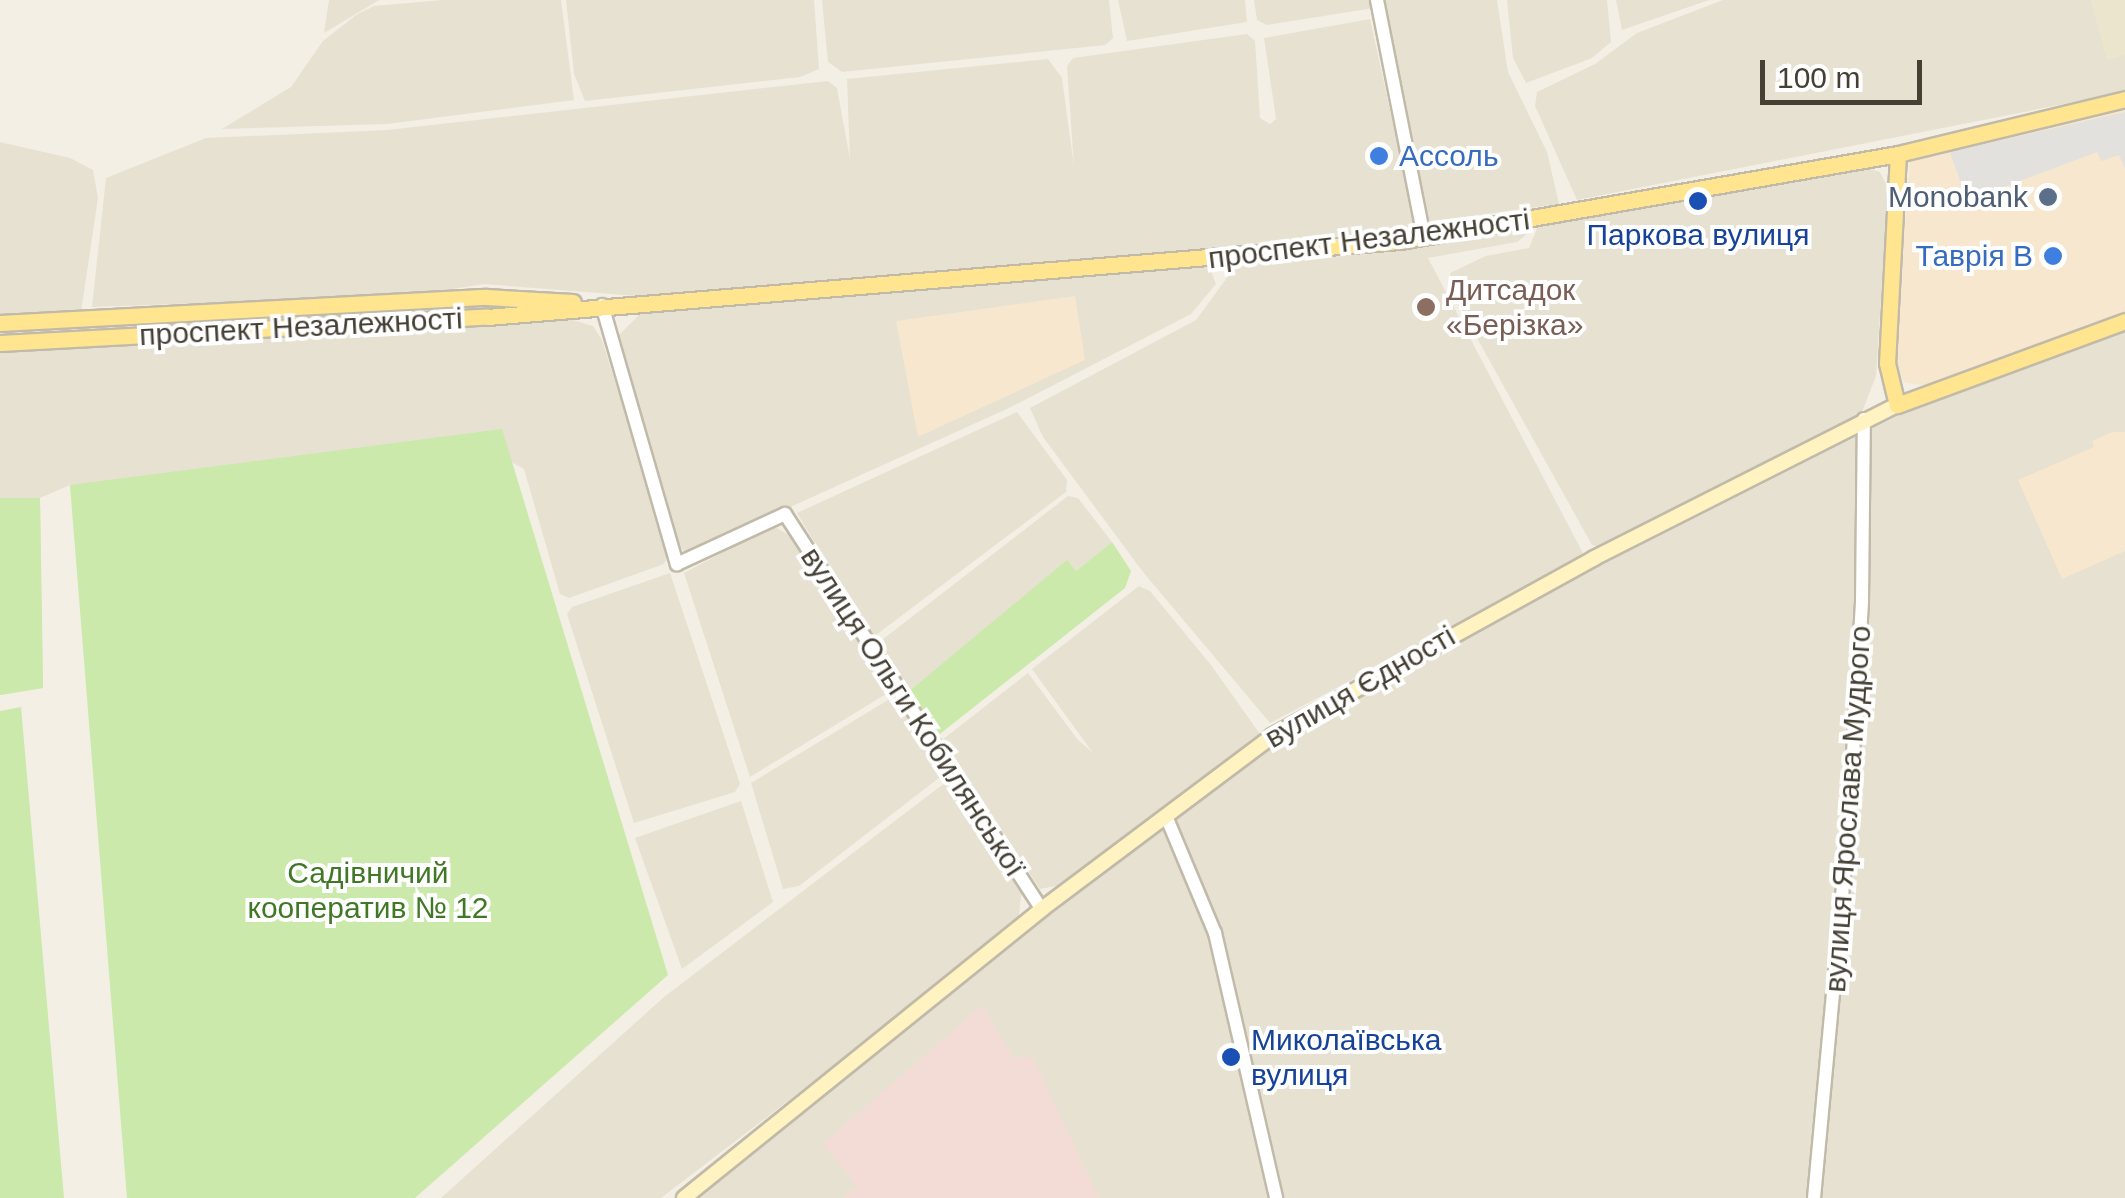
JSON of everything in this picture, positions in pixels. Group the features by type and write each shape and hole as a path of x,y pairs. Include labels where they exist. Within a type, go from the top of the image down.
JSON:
{"main road":[{"name":"проспект Незалежності","path":"0,343 494,316 602,305 902,286 1424,237 1898,154 2125,99"},
{"path":"1896,405 1887,363 1898,154"},
{"name":"проспект Незалежності","path":"0,324 494,298 602,305"},
{"path":"494,298 494,316"},
{"name":"вулиця Єдності","path":"684,1198 1042,909 1272,736 1435,643 1864,419 2125,321"}],"street":[{"path":"1377,0 1424,237"},
{"name":"вулиця Ольги Кобилянської","path":"602,305 677,564 786,514 1042,909"},
{"name":"вулиця Ярослава Мудрого","path":"1814,1198 1849,822 1864,548 1864,419"},
{"path":"1166,816 1215,933 1276,1198"}],"shaded area":[{"path":"329,0 379,0 324,33"},
{"path":"442,0 561,0 574,100 387,124 222,129 291,87 323,41 356,15 374,6"},
{"path":"566,0 814,0 819,69 800,77 585,101 574,74"},
{"path":"822,0 1109,0 1113,38 1105,45 842,72 828,62"},
{"path":"1118,0 1245,0 1247,22 1127,41"},
{"path":"1254,0 1373,0 1374,8 1267,25 1257,20"},
{"path":"1381,0 1497,0 1508,72 1547,152 1559,204 1429,222"},
{"path":"1507,0 1607,0 1611,42 1592,58 1526,83 1513,58"},
{"path":"1616,0 1709,0 1622,30"},
{"path":"1723,0 2125,0 2125,92 1577,200 1535,106 1537,92 1595,64 1637,33"},
{"path":"2091,0 2125,0 2125,55 2107,60"},
{"path":"1370,19 1414,220 1404,232 1232,253 650,297 484,284 414,295 92,307 106,178 206,138 387,130 828,81 837,88 850,159 847,79 1048,59 1062,78 1074,167 1067,66 1073,58 1247,34 1255,41 1260,118 1270,124 1276,119 1264,38"},
{"path":"2125,107 2125,314 1930,387 1904,382 1894,357 1910,162 1927,150"},
{"path":"2125,112 2125,169 2119,155 2101,161 2097,152 1967,201 1950,152"},
{"path":"0,142 70,158 93,170 98,198 81,312 0,317"},
{"path":"1859,165 1880,172 1888,188 1876,376 1862,412 1606,548 1592,545 1458,304 1450,273 1486,256 1529,248 1538,226 1584,213"},
{"path":"1522,229 1526,235 1517,242 1428,258 1585,557 1270,723 1143,572 1043,437 1030,408 1196,320 1237,264"},
{"path":"1209,266 1216,284 1191,314 1009,408 693,551 684,551 674,538 615,339 641,313"},
{"path":"1075,296 1085,360 918,437 896,321"},
{"path":"570,319 593,326 602,340 669,553 664,564 569,598 560,594 524,469 511,462 70,485 40,498 43,688 0,695 0,350"},
{"path":"2125,328 2125,1198 691,1198 1170,817 1280,740 1594,569 1933,398"},
{"path":"1017,412 1067,480 1066,492 872,638 797,513"},
{"path":"2112,432 2125,432 2125,551 2062,579 2018,480 2094,447 2092,441"},
{"path":"1068,496 1078,498 1112,542 1076,571 1067,561 907,693 878,643"},
{"path":"777,528 793,538 891,691 750,777 684,573 765,530"},
{"path":"670,573 740,784 735,792 634,823 567,614 572,607"},
{"path":"1139,586 1150,591 1211,665 1260,734 1061,885 1040,889 942,740 1028,673 1078,740 1093,753 1032,669"},
{"path":"893,697 944,774 799,886 783,889 751,783"},
{"path":"946,782 953,782 1022,888 1018,925 661,1198 441,1198 664,997"},
{"path":"741,801 773,902 682,969 635,838"},
{"path":"982,1005 1013,1057 1033,1058 1099,1198 843,1198 857,1186 823,1144"}],"green space":[{"name":"Садівничий кооператив № 12","path":"502,429 668,975 415,1198 127,1198 70,485"},
{"path":"0,498 40,498 43,688 0,695"},
{"path":"1112,542 1131,571 1125,588 936,737 907,693 1067,560 1076,571"},
{"path":"21,707 64,1198 0,1198 0,711"}],"place":[{"name":"Ассоль","path":"1379,156"},
{"name":"Monobank","path":"2048,197"},
{"name":"Паркова вулиця","path":"1698,201"},
{"name":"Таврія В","path":"2053,256"},
{"name":"Дитсадок «Берізка»","path":"1426,307"},
{"name":"Миколаївська вулиця","path":"1231,1057"}]}
